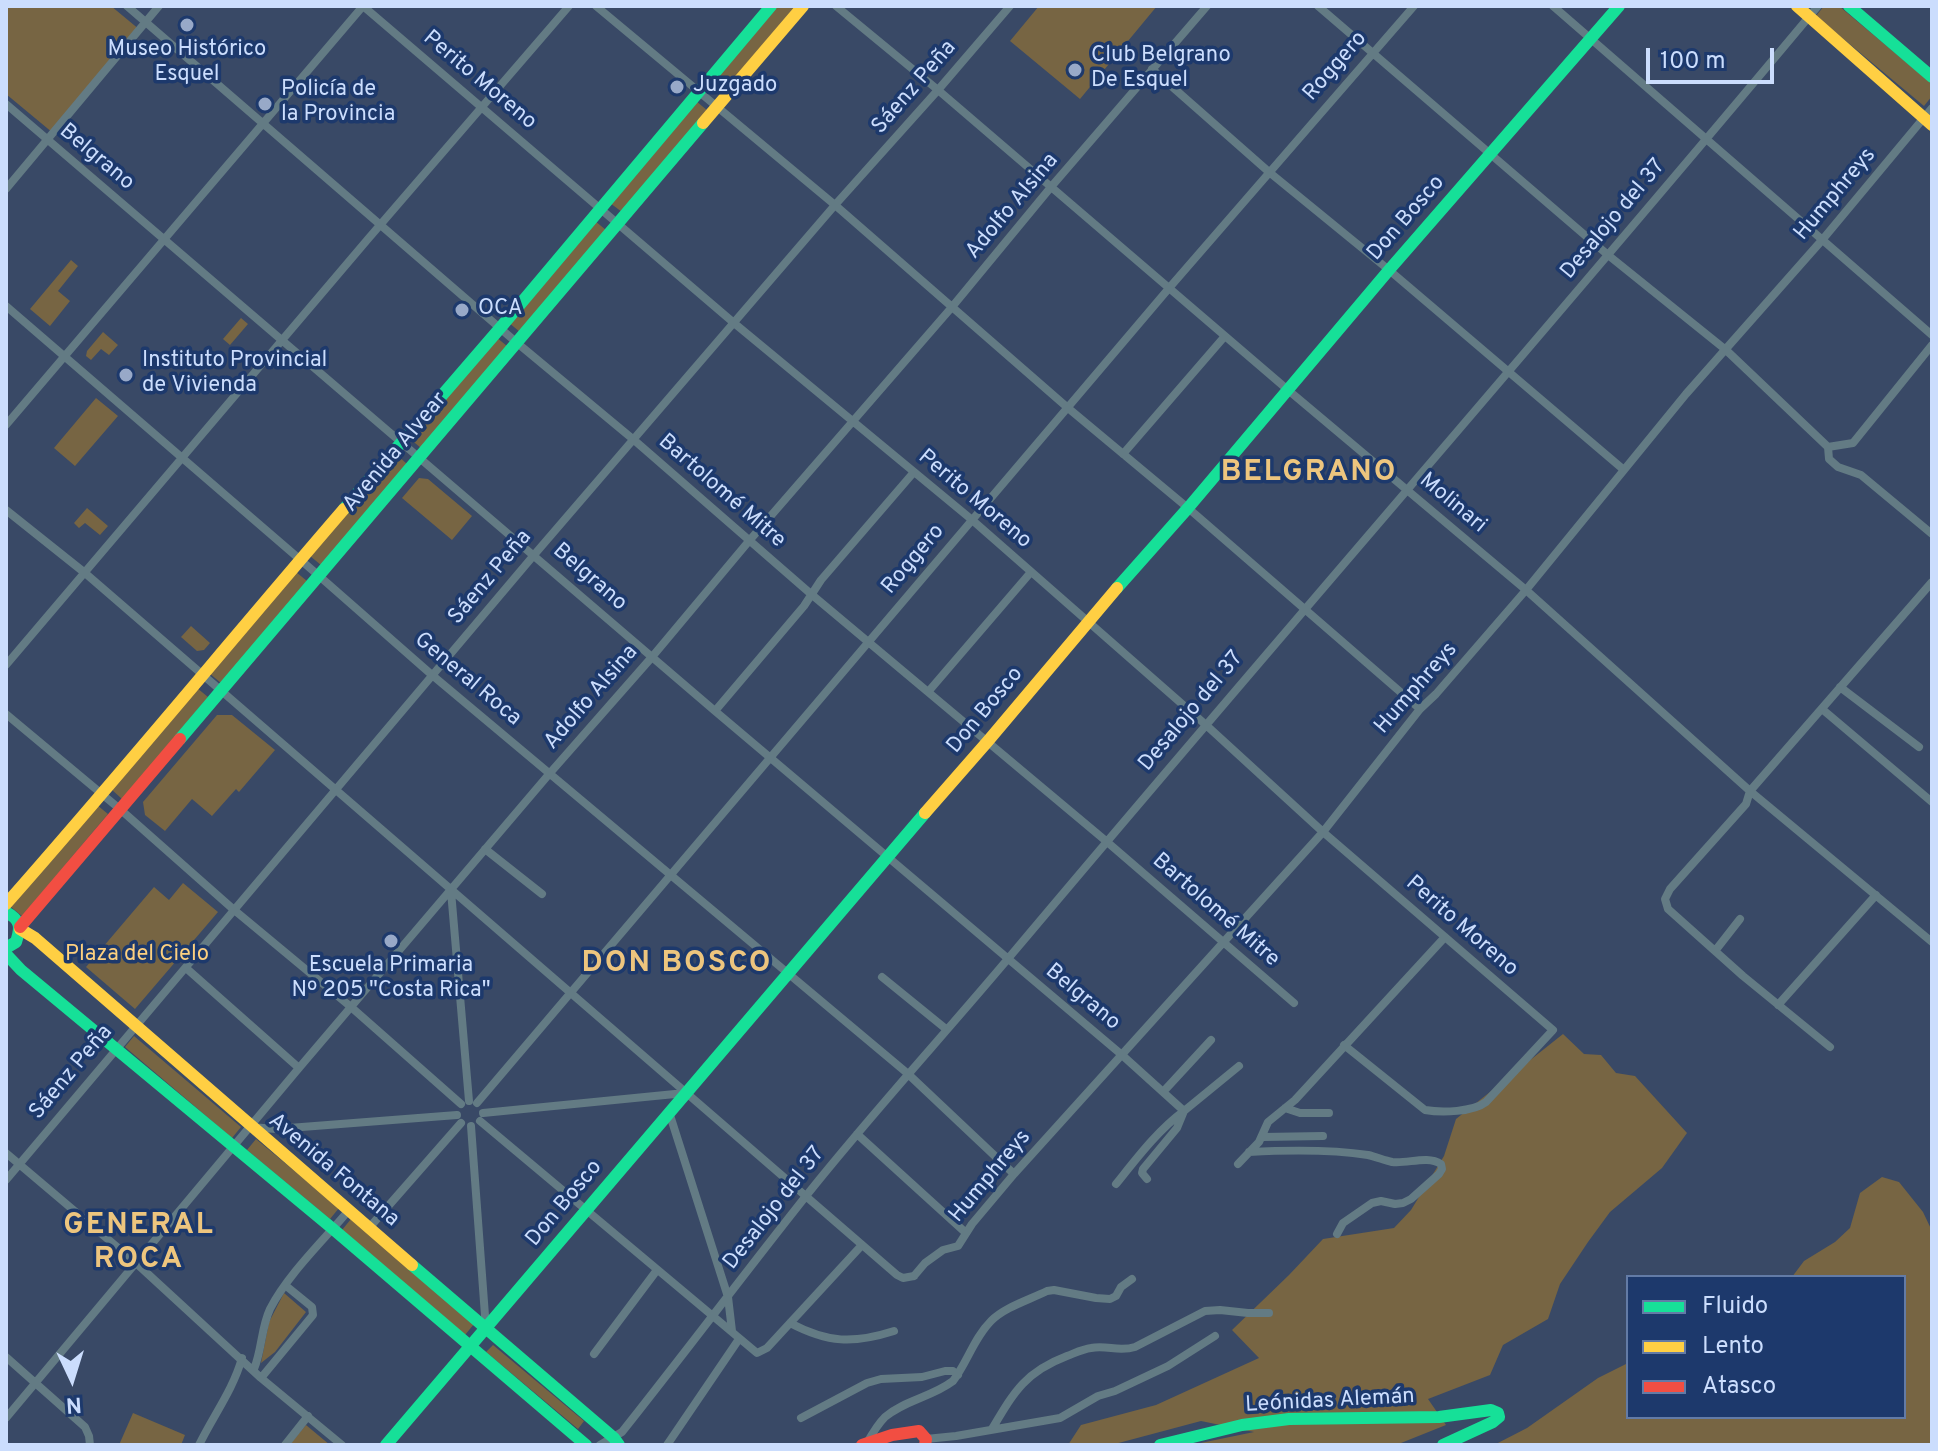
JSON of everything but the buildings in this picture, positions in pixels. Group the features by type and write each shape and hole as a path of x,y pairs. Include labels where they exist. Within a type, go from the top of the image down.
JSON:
{"street":[{"name":"Bartolomé Mitre","path":"127,6 516,342 1294,1003"},
{"path":"6,189 159,6"},
{"path":"6,425 363,6"},
{"name":"Perito Moreno","path":"363,6 734,323 971,519 1323,832 1553,1030 1477,1108 1425,1110 1344,1045"},
{"path":"6,665 569,6"},
{"path":"596,6 835,205 1420,709"},
{"name":"Avenida Alvear","path":"6,904 501,327 771,6"},
{"name":"Avenida Alvear","path":"6,948 16,942 20,928 219,691 803,6"},
{"name":"Molinari","path":"836,6 1526,590 1750,791 1932,942"},
{"name":"Sáenz Peña","path":"6,1180 534,555 1010,6"},
{"name":"Adolfo Alsina","path":"6,1418 485,849 1207,6"},
{"path":"1318,6 1608,255 1726,350 1828,447 1829,459 1838,467 1861,475 1932,534"},
{"name":"Roggero","path":"469,1102 569,992 771,758 971,519 1414,6"},
{"path":"1553,6 1932,335"},
{"name":"Don Bosco","path":"386,1445 886,856 1619,6"},
{"path":"1797,6 1813,11 1929,117"},
{"path":"1849,6 1932,77"},
{"name":"Desalojo del 37","path":"600,1445 616,1442 806,1196 907,1073 1608,255 1813,11"},
{"path":"1152,69 1269,172 1624,470"},
{"name":"Belgrano","path":"6,104 1184,1111"},
{"name":"Humphreys","path":"914,1276 943,1250 958,1246 1014,1174 1323,832 1420,709 1526,590 1686,394 1929,117"},
{"name":"General Roca","path":"6,306 432,675 907,1073 1014,1174"},
{"path":"1123,454 1225,336"},
{"path":"1828,447 1853,443 1932,345"},
{"path":"715,711 914,472"},
{"path":"6,510 85,573 897,1275 903,1278 914,1276 921,1284"},
{"path":"928,692 1031,572"},
{"path":"1830,1047 1668,909 1665,899 1670,889 1746,804 1750,791 1932,582"},
{"path":"1840,687 1919,747"},
{"path":"1822,709 1932,802"},
{"path":"6,714 233,909 469,1102 586,1210 757,1353 767,1348 862,1245"},
{"path":"485,849 542,894"},
{"path":"369,1228 459,1119 469,1102 451,890"},
{"path":"1778,1005 1876,895"},
{"name":"Avenida Fontana","path":"6,912 15,917 20,928 616,1442"},
{"path":"1715,951 1740,919"},
{"path":"1238,1164 1263,1137 1268,1122 1295,1100 1445,937"},
{"name":"Avenida Fontana","path":"6,954 21,970 333,1229 586,1445"},
{"path":"186,968 299,1068"},
{"path":"882,977 946,1029"},
{"path":"1163,1092 1211,1040"},
{"path":"1116,1184 1175,1118 1239,1066"},
{"path":"471,1126 482,1117 686,1093"},
{"path":"1285,1108 1300,1113 1329,1113"},
{"path":"1147,1179 1142,1173 1143,1169 1177,1128 1184,1111"},
{"path":"669,1112 728,1297 732,1331"},
{"path":"251,1127 276,1129 459,1119 471,1126"},
{"path":"471,1126 486,1329"},
{"path":"857,1134 966,1233"},
{"path":"1263,1137 1323,1136"},
{"path":"1249,1152 1312,1151 1363,1155 1394,1162 1428,1160 1441,1164 1439,1174 1411,1199 1395,1204 1372,1203 1343,1223 1337,1234"},
{"path":"6,1153 136,1263 261,1378 342,1445"},
{"path":"254,1369 267,1318 285,1285 349,1210"},
{"path":"594,1354 657,1270"},
{"path":"864,1444 883,1419 902,1406 946,1386 958,1375 982,1332 1001,1313 1054,1290 1110,1299 1132,1279"},
{"path":"261,1378 313,1315 312,1307 285,1285"},
{"path":"992,1429 1011,1397 1033,1373 1050,1363 1086,1349 1124,1350 1135,1347 1205,1311 1269,1313"},
{"path":"790,1323 826,1339 873,1338 894,1331"},
{"path":"864,1444 919,1431 926,1442 1060,1418 1098,1396 1168,1366 1215,1336"},
{"path":"667,1445 739,1339"},
{"path":"6,1357 85,1427 90,1445"},
{"path":"199,1445 234,1381 242,1358"},
{"path":"801,1418 867,1383 881,1379 922,1377 945,1371 958,1375"},
{"name":"Leónidas Alemán","path":"1160,1445 1242,1425 1289,1419 1439,1417 1491,1410 1498,1413 1499,1417 1476,1431 1443,1445"},
{"path":"285,1445 308,1416"}],"green space":[{"path":"6,6 111,6 140,30 53,133 6,94"},
{"path":"776,6 795,6 720,95 709,85"},
{"name":"Club Belgrano De Esquel","path":"1039,6 1157,6 1080,99 1010,41"},
{"path":"1824,6 1839,6 1932,84 1932,96 1924,106 1816,16"},
{"path":"696,101 708,111 622,212 610,203"},
{"path":"595,221 606,230 520,332 508,322"},
{"path":"71,260 78,266 58,291 70,301 50,326 30,309"},
{"path":"241,318 248,324 230,345 223,339"},
{"path":"103,332 118,345 109,355 101,349 91,360 86,356 87,351"},
{"path":"496,337 507,346 421,448 409,438"},
{"path":"96,398 118,416 75,466 54,448"},
{"path":"396,454 407,464 321,565 310,556"},
{"path":"419,478 428,479 472,516 452,540 402,498"},
{"path":"87,508 108,526 100,535 85,523 79,528 74,523"},
{"path":"296,572 307,581 221,683 209,673"},
{"path":"191,626 210,643 204,650 197,651 181,637"},
{"path":"197,688 208,697 122,799 111,789"},
{"path":"217,715 232,715 275,750 239,792 236,789 212,816 192,799 165,831 145,815 143,802"},
{"path":"97,805 108,814 22,916 11,907"},
{"name":"Plaza del Cielo","path":"183,883 218,912 135,1009 86,967 154,887 169,900"},
{"path":"1563,1034 1584,1054 1601,1055 1616,1073 1635,1076 1687,1133 1662,1168 1610,1212 1560,1284 1548,1319 1503,1345 1490,1375 1428,1399 1446,1425 1396,1445 1191,1445 1254,1432 1201,1421 1111,1445 1068,1445 1081,1425 1156,1405 1259,1358 1232,1330 1323,1239 1394,1228 1411,1210 1444,1156 1456,1119"},
{"path":"134,1036 241,1127 232,1138 125,1047"},
{"path":"256,1139 339,1208 330,1219 247,1150"},
{"path":"1882,1177 1899,1182 1923,1212 1932,1231 1932,1445 1494,1445 1527,1428 1598,1378 1626,1364 1626,1419 1906,1419 1906,1275 1794,1275 1804,1261 1835,1242 1850,1228 1860,1193"},
{"path":"351,1219 474,1324 465,1335 342,1230"},
{"path":"284,1293 306,1312 275,1352 261,1363 269,1322"},
{"path":"493,1345 584,1421 578,1429 486,1352"},
{"path":"133,1413 185,1435 181,1445 119,1445"},
{"path":"306,1425 330,1445 289,1445"}],"traffic: fast":[{"path":"344,509 771,6"},
{"path":"1117,588 1619,6"},
{"path":"1849,6 1932,77"},
{"path":"180,739 703,123"},
{"path":"386,1445 925,813"},
{"path":"6,912 15,918 19,928 16,942 6,948"},
{"path":"6,954 21,970 333,1229 586,1445"},
{"path":"412,1265 619,1445"},
{"path":"1160,1445 1242,1425 1289,1419 1439,1417 1491,1410 1498,1413 1499,1417 1493,1422 1443,1445"}],"traffic: slow":[{"path":"703,123 803,6"},
{"path":"1797,6 1932,125"},
{"path":"6,904 344,509"},
{"path":"925,813 1117,588"},
{"path":"20,929 35,938 412,1265"}],"traffic: jam":[{"path":"20,927 180,739"},
{"path":"862,1445 892,1435 919,1431 926,1439 925,1445"}],"place":[{"name":"Museo Histórico Esquel","path":"187,25"},
{"name":"Club Belgrano De Esquel","path":"1075,70"},
{"name":"Juzgado","path":"677,87"},
{"name":"Policía de la Provincia","path":"265,104"},
{"name":"OCA","path":"462,310"},
{"name":"Instituto Provincial de Vivienda","path":"126,375"},
{"name":"Escuela Primaria Nº 205 \"Costa Rica\"","path":"391,941"}],"district":[{"name":"BELGRANO","path":"1309,474"},
{"name":"DON BOSCO","path":"677,965"},
{"name":"GENERAL ROCA","path":"139,1244"}]}
